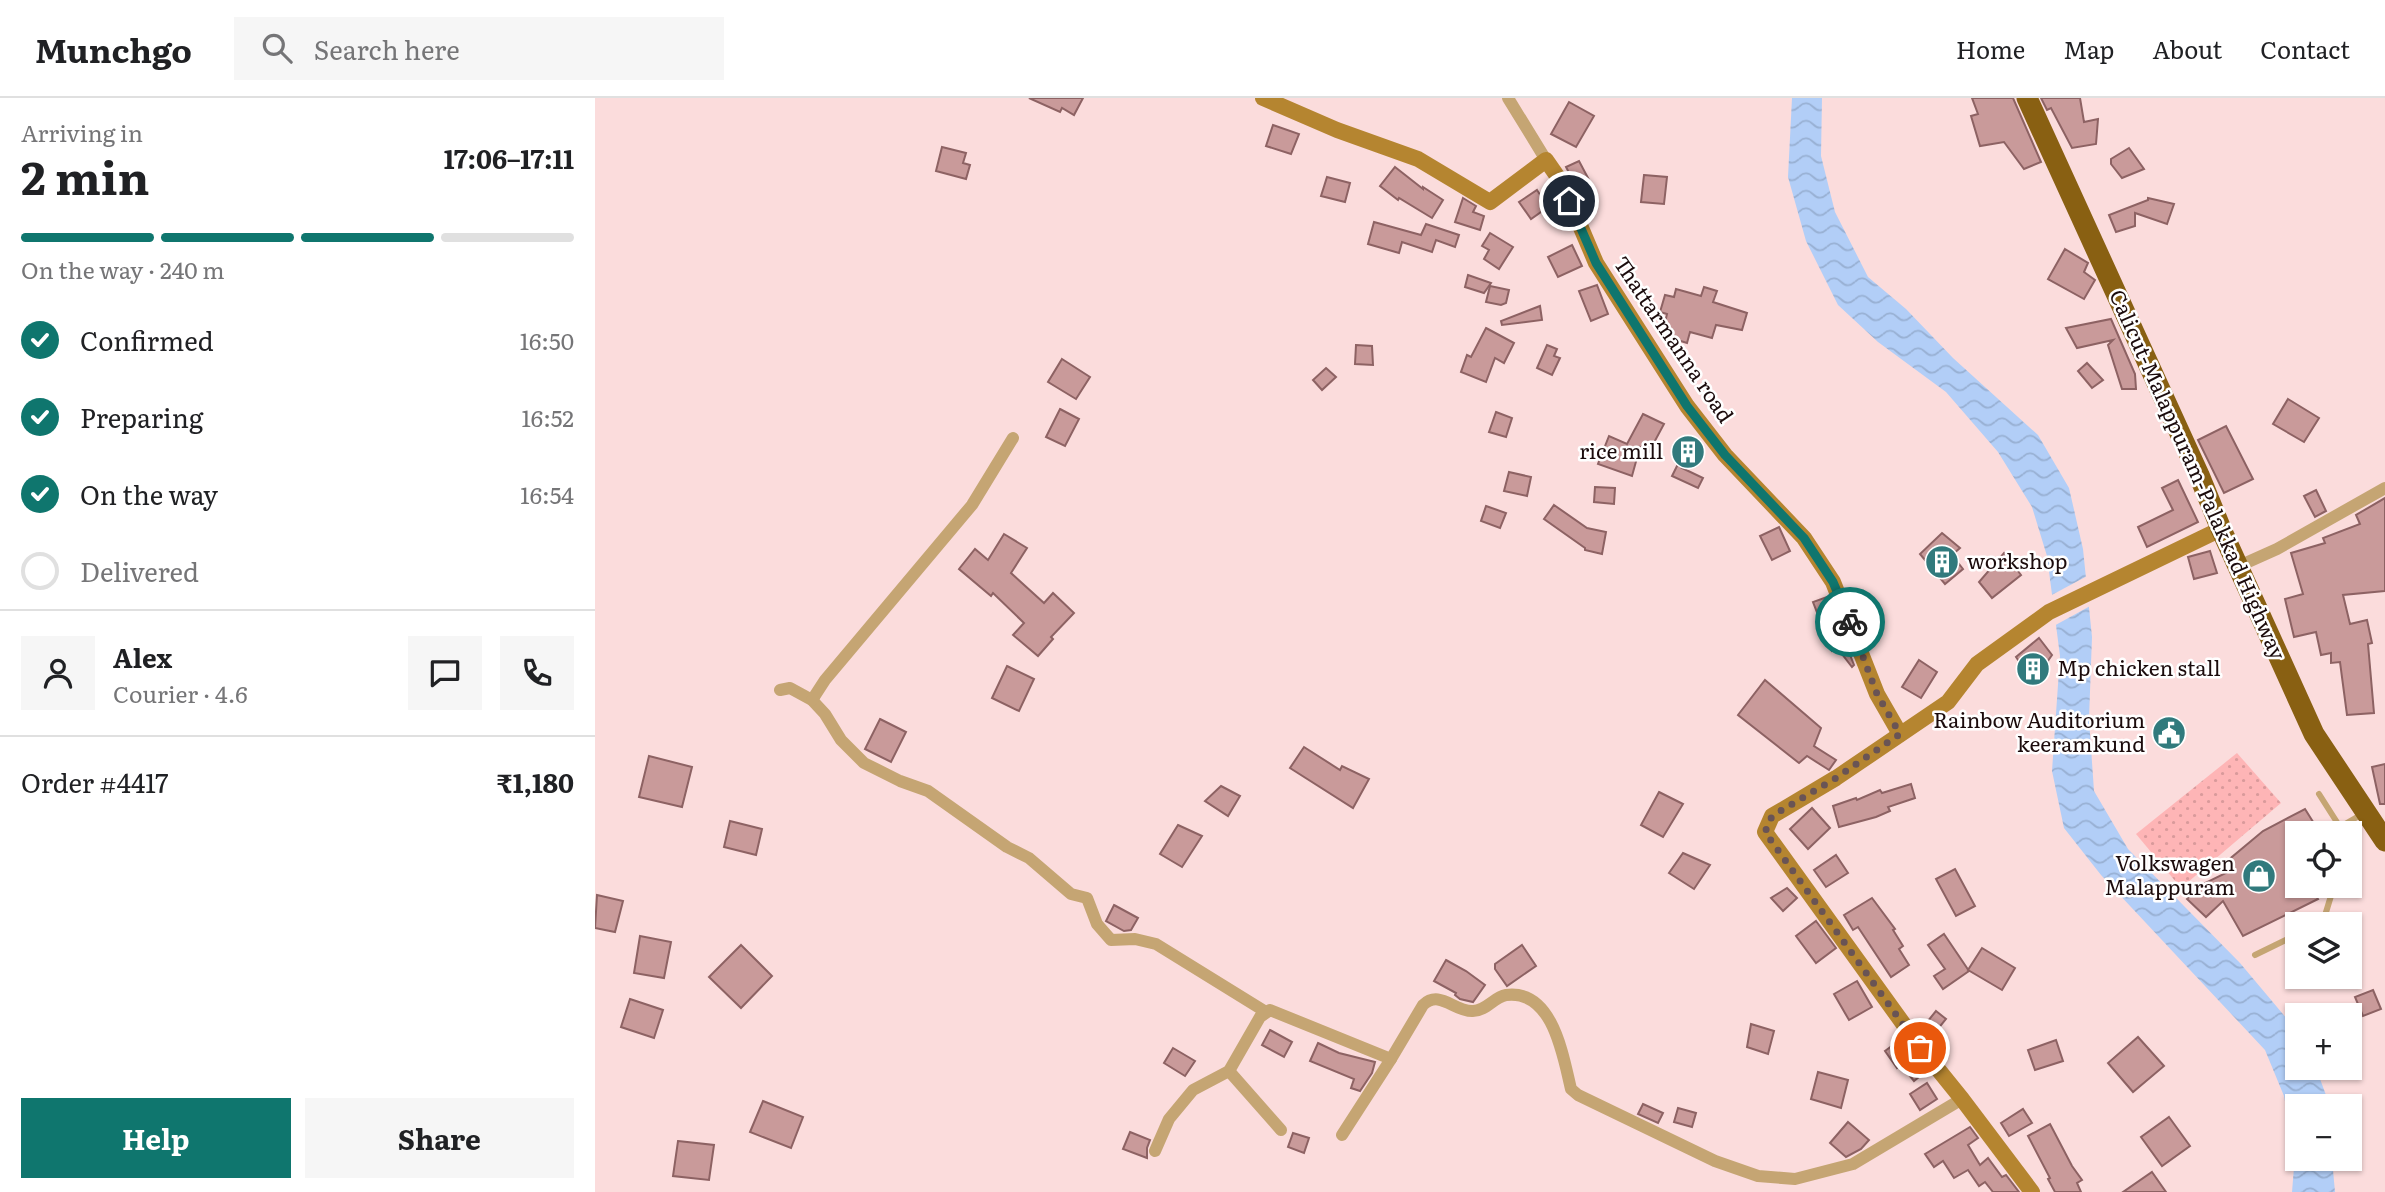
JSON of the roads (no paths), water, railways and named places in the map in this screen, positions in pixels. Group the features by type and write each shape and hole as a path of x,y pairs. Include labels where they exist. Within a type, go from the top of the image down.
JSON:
{"highway":[{"name":"Calicut-Malappuram-Palakkad Highway","path":"2027,98 2314,734 2385,841"}],"main road":[{"path":"1263,98 1337,130 1418,159 1490,202 1546,160"},
{"name":"Thattarmanna road","path":"1546,160 1562,183 1596,263 1687,406 1725,455 1804,538 1833,582 1877,694 1900,734"},
{"path":"2032,1192 1920,1048 1765,832 1772,816 1836,778 1948,702 1977,664 2049,612 2221,529"}],"street":[{"path":"1509,98 1546,160"},
{"path":"812,700 825,680 972,505 1013,438"},
{"path":"2239,566 2277,549 2385,488"},
{"path":"780,690 790,688 812,700 825,714 841,740 864,763 928,791 1007,847 1029,858 1071,894 1087,898 1097,924 1111,940 1135,939 1156,944 1266,1012"},
{"path":"1342,1135 1423,1005 1429,999 1438,998 1463,1010 1473,1011 1481,1010 1501,996 1526,996 1545,1012 1557,1036 1571,1089 1578,1095 1715,1161 1758,1176 1795,1179 1853,1164 1962,1099"},
{"path":"1155,1151 1169,1119 1193,1090 1229,1071 1260,1017 1270,1010 1391,1059"},
{"path":"1229,1071 1281,1130"}],"lane":[{"path":"2319,794 2336,821"},
{"path":"2354,821 2366,813"},
{"path":"2255,955 2285,940"}],"water":[{"path":"1792,98 1822,98 1821,156 1835,212 1868,277 1906,309 1953,358 2038,435 2069,488 2083,549 2092,637 2089,719 2094,791 2128,849 2240,963 2285,1017 2285,1080 2320,1080 2326,1094 2285,1094 2285,1101 2265,1050 2101,875 2064,828 2052,771 2060,656 2047,556 2032,507 1998,452 1946,392 1878,342 1838,305 1806,241 1788,177"},
{"path":"2294,1171 2333,1171 2335,1192 2292,1192"}],"place":[{"name":"rice mill","path":"1688,452"},
{"name":"workshop","path":"1942,562"},
{"name":"Mp chicken stall","path":"2033,669"},
{"name":"Rainbow Auditorium keeramkund","path":"2169,733"},
{"name":"Volkswagen Malappuram","path":"2259,876"}]}
